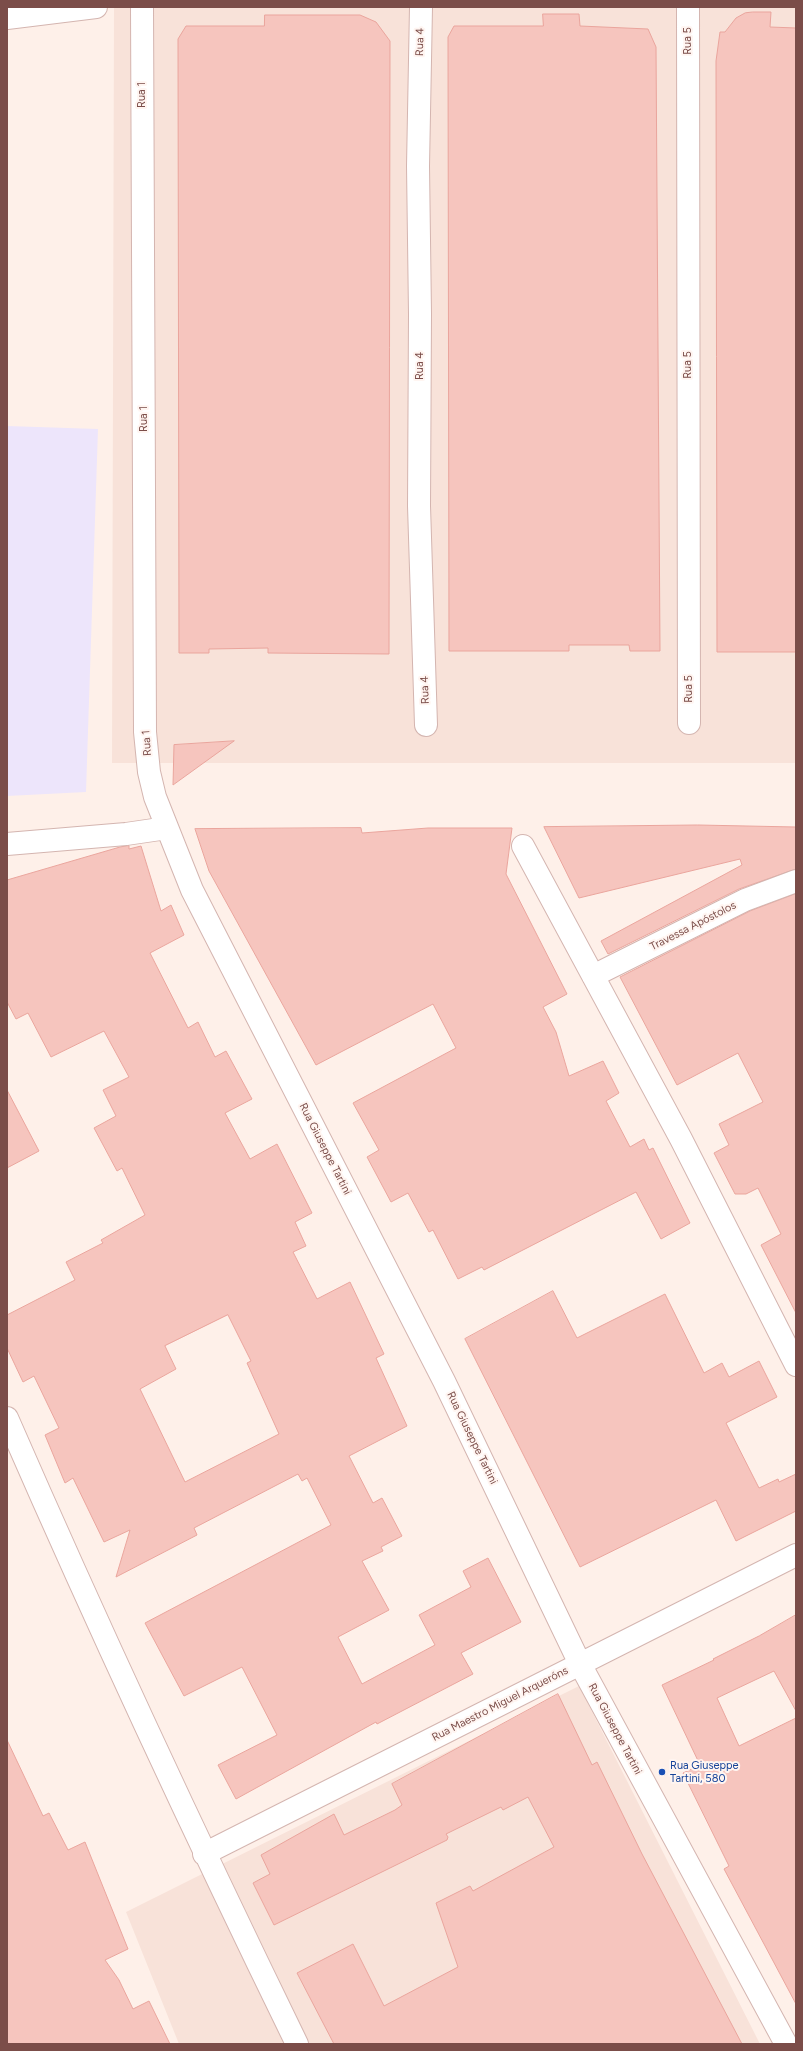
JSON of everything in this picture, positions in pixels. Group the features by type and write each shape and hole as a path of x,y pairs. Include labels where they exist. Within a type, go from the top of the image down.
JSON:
{"street":[{"path":"7,18 96,7"},
{"name":"Rua 1","path":"142,7 145,732 149,772 167,828"},
{"name":"Rua 4","path":"421,7 418,166 420,314 419,506 426,725"},
{"name":"Rua 5","path":"688,7 689,723"},
{"path":"7,844 126,834 167,828"},
{"name":"Rua Giuseppe Tartini","path":"167,828 196,898 444,1380 580,1664 786,2044"},
{"path":"523,846 746,1264 796,1365"},
{"name":"Travessa Apóstolos","path":"593,976 745,900 796,882"},
{"path":"7,1418 204,1854 297,2044"},
{"name":"Rua Maestro Miguel Arqueróns","path":"204,1854 796,1555"}],"shaded area":[{"path":"114,7 796,7 796,763 112,763"},
{"path":"7,426 98,429 86,792 7,796"},
{"path":"579,1686 760,2044 179,2044 126,1912"}],"building":[{"path":"771,12 770,27 796,28 796,652 717,652 716,61 720,32 725,32 736,18 745,13"},
{"path":"543,14 579,14 580,26 648,29 656,47 660,651 630,651 629,645 569,645 569,651 449,651 448,37 454,26 543,26"},
{"path":"265,15 360,15 376,22 390,41 389,654 268,653 268,648 209,649 209,653 179,653 178,39 186,26 264,26"},
{"path":"234,741 173,785 174,745"},
{"path":"698,825 796,827 796,869 739,889 608,954 601,941 742,865 740,859 579,898 544,827"},
{"path":"361,828 362,833 428,828 512,828 506,874 567,994 543,1007 556,1032 569,1076 603,1061 619,1093 606,1101 630,1147 644,1139 649,1150 653,1148 690,1223 661,1239 636,1192 484,1270 482,1267 458,1279 433,1230 429,1232 408,1193 391,1202 367,1157 379,1150 353,1103 456,1048 433,1004 316,1065 209,871 195,829"},
{"path":"129,846 129,849 141,846 161,911 171,905 184,935 150,953 188,1028 198,1022 215,1057 226,1051 252,1099 225,1113 250,1159 277,1144 312,1213 295,1222 306,1246 293,1252 317,1299 350,1282 384,1354 376,1358 407,1426 349,1456 373,1503 382,1498 402,1536 381,1547 383,1551 362,1561 389,1610 338,1637 362,1684 435,1645 419,1615 471,1587 463,1571 488,1558 521,1622 461,1653 473,1674 377,1724 376,1722 236,1799 218,1765 277,1735 242,1667 184,1696 145,1623 331,1525 307,1478 302,1481 298,1474 194,1528 197,1535 116,1577 130,1530 104,1542 73,1478 65,1483 45,1435 59,1428 34,1376 23,1382 7,1348 7,1315 75,1280 66,1262 103,1243 101,1240 145,1215 122,1168 117,1171 94,1128 116,1116 103,1090 129,1077 104,1031 51,1057 28,1013 16,1019 7,1002 7,880 120,847","holes":["228,1315 251,1361 247,1363 279,1434 185,1482 140,1389 176,1369 165,1346"]},
{"path":"796,894 796,1313 761,1245 781,1234 758,1188 746,1194 735,1194 714,1153 729,1145 719,1124 763,1102 738,1053 677,1085 620,977 750,911"},
{"path":"7,1090 39,1151 7,1168"},
{"path":"553,1291 577,1338 665,1294 704,1373 722,1363 729,1377 759,1361 777,1397 726,1423 759,1488 778,1479 779,1482 796,1474 796,1511 736,1541 716,1500 580,1567 465,1339"},
{"path":"796,1615 796,1711 774,1671 717,1698 739,1746 796,1718 796,2004 724,1869 729,1866 683,1773 700,1765 662,1685 714,1660 713,1659 759,1636"},
{"path":"558,1694 592,1765 597,1762 642,1854 742,2044 334,2044 297,1973 353,1944 384,2006 458,1967 436,1903 470,1886 473,1891 554,1847 528,1797 503,1810 501,1807 446,1834 448,1837 447,1840 274,1925 253,1883 270,1874 261,1855 334,1814 344,1835 395,1810 402,1805 392,1784"},
{"path":"7,1740 43,1816 49,1813 68,1850 85,1842 128,1949 105,1960 119,1980 133,2009 149,2001 170,2044 7,2044"}],"place":[{"name":"Rua Giuseppe Tartini, 580","path":"662,1772"}]}
